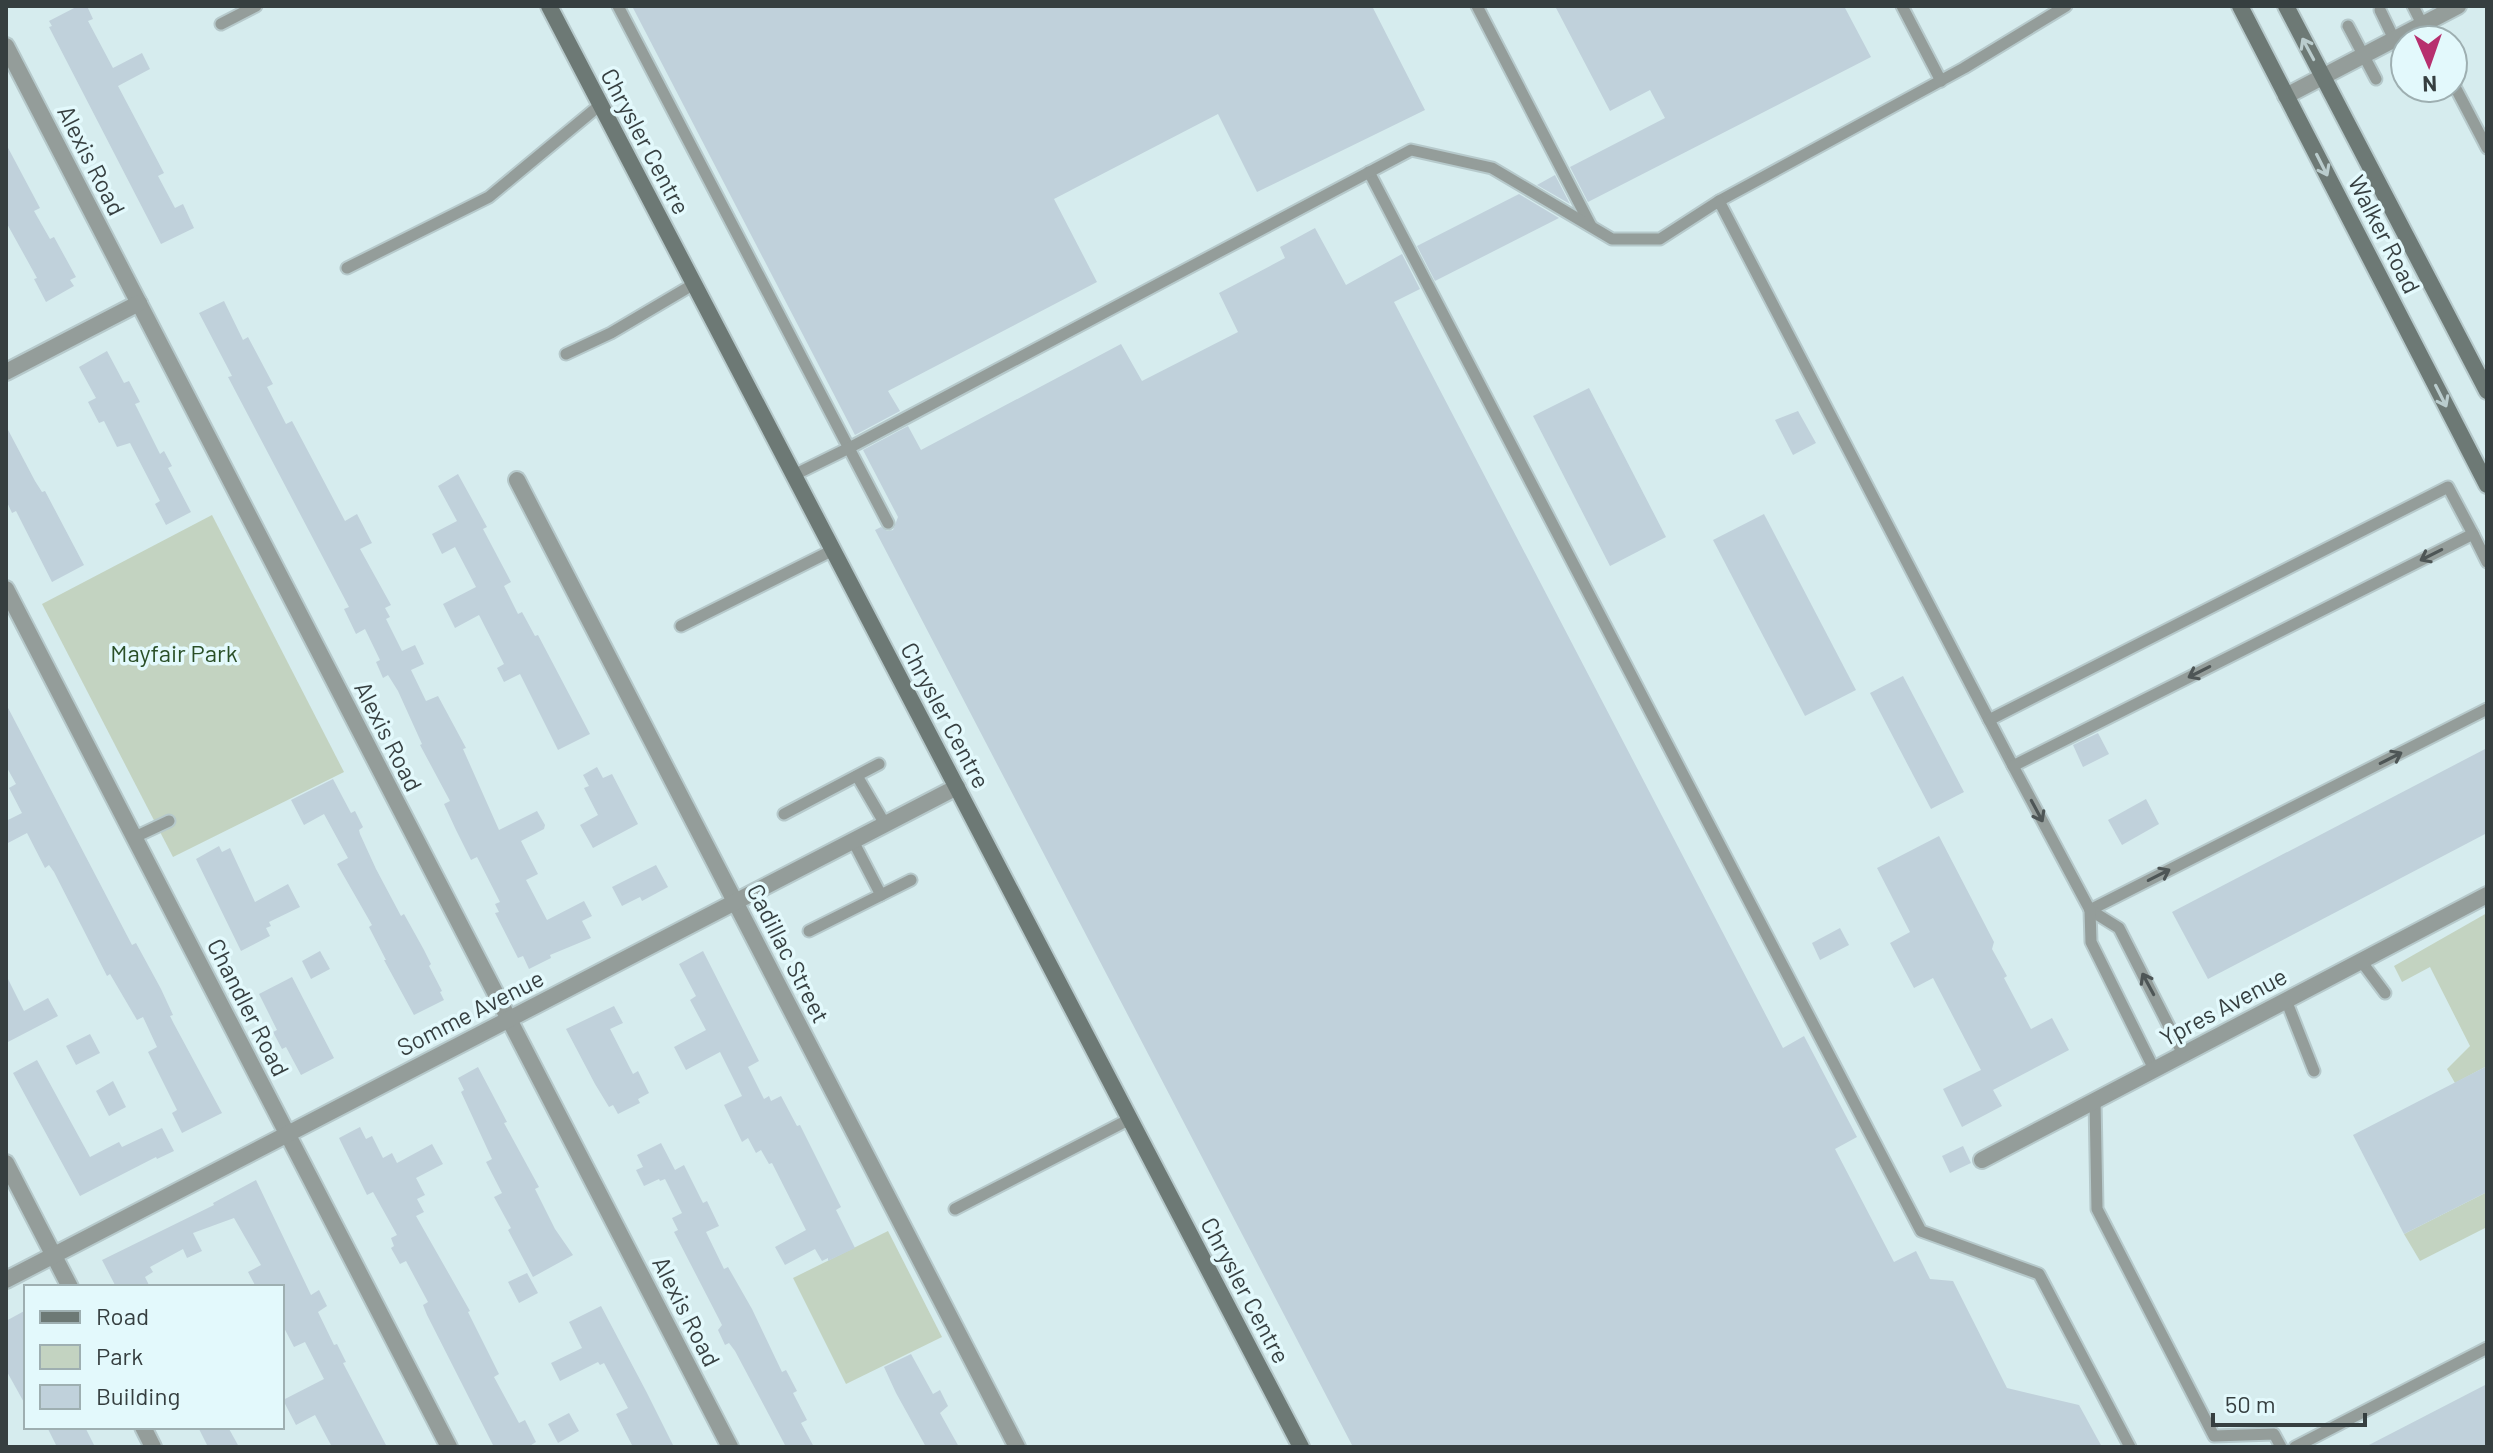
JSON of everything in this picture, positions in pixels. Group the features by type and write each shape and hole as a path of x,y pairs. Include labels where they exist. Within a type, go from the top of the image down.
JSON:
{"street":[{"name":"Chrysler Centre","path":"549,6 1301,1447"},
{"name":"Walker Road","path":"2240,6 2487,485"},
{"name":"Walker Road","path":"2286,6 2487,391"},
{"path":"2436,24 2458,6"},
{"path":"2286,96 2389,42"},
{"name":"Alexis Road","path":"6,46 730,1447"},
{"path":"6,372 139,303"},
{"name":"Cadillac Street","path":"517,480 1017,1447"},
{"name":"Chandler Road","path":"6,589 449,1447"},
{"name":"Somme Avenue","path":"6,1280 957,787"},
{"name":"Ypres Avenue","path":"1982,1160 2487,895"},
{"path":"6,1163 69,1285"},
{"path":"144,1429 153,1447"}],"lane":[{"path":"221,24 256,6"},
{"path":"618,6 888,523"},
{"path":"1477,6 1591,227"},
{"path":"1902,6 1941,81"},
{"path":"794,475 1411,150 1492,168 1612,239 1660,239 1719,201 1941,81 2066,6"},
{"path":"2413,6 2422,24"},
{"path":"2380,10 2389,27"},
{"path":"2348,26 2376,79"},
{"path":"2464,104 2487,148"},
{"path":"347,268 489,197 600,105"},
{"path":"1369,172 1921,1231 2039,1274 2130,1447"},
{"path":"1719,201 2090,910 2091,942 2154,1069"},
{"path":"566,354 611,333 694,284"},
{"path":"1989,720 2448,487 2487,562"},
{"path":"2013,766 2473,534"},
{"path":"681,626 833,550"},
{"path":"2090,910 2487,709"},
{"path":"784,814 879,764"},
{"path":"857,776 885,824"},
{"path":"135,837 169,821"},
{"path":"853,841 881,895"},
{"path":"809,931 911,880"},
{"path":"2090,910 2119,928 2183,1054"},
{"path":"2361,961 2385,993"},
{"path":"2286,1000 2314,1071"},
{"path":"2095,1100 2097,1209 2214,1436 2274,1434 2281,1447"},
{"path":"955,1209 1130,1119"},
{"path":"2295,1447 2487,1348"}],"green space":[{"name":"Mayfair Park","path":"212,515 344,772 173,857 42,604"},
{"path":"2487,913 2487,1066 2455,1083 2447,1069 2470,1046 2430,967 2402,982 2394,966"},
{"path":"2487,1192 2487,1227 2420,1261 2404,1234"},
{"path":"888,1231 942,1337 846,1384 793,1278"}],"building":[{"path":"78,6 87,6 93,19 88,21 113,68 142,53 150,69 118,86 164,173 158,176 175,208 183,204 194,228 161,244 49,27 52,26 49,21"},
{"path":"632,6 1372,6 1425,110 1257,192 1218,114 1054,199 1097,282 888,391 900,411 855,435"},
{"path":"1555,6 1844,6 1871,57 1588,202 1570,167 1665,118 1650,90 1610,111"},
{"path":"6,144 40,208 34,211 50,239 54,237 76,277 70,280 74,286 46,302 34,279 37,278 6,222"},
{"path":"1555,175 1570,204 1537,185"},
{"path":"1519,194 1559,218 1435,281 1417,246"},
{"path":"1315,228 1346,285 1402,254 1420,289 1394,302 1783,1048 1804,1036 1857,1137 1835,1149 1894,1262 1916,1251 1930,1279 1953,1281 2007,1388 2079,1405 2102,1447 1353,1447 875,530 881,527 887,531 893,530 898,517 863,450 908,426 921,450 1121,344 1142,381 1238,332 1219,293 1285,258 1280,247"},
{"path":"224,301 243,340 248,337 273,384 267,387 286,424 292,421 345,521 357,514 372,543 360,549 391,605 385,608 390,617 386,619 402,651 415,645 424,664 411,670 426,701 438,696 466,748 463,749 499,830 537,811 545,825 544,829 521,841 538,874 526,880 547,920 584,901 592,916 582,921 591,938 550,955 551,958 529,969 523,956 518,958 495,913 499,912 495,904 500,902 477,857 471,860 456,830 444,804 450,801 420,745 398,691 388,675 383,678 376,662 380,660 365,629 356,634 344,609 349,607 228,377 232,376 199,313"},
{"path":"107,351 124,383 129,381 140,402 135,404 160,454 164,451 172,466 168,468 191,512 166,525 155,504 160,501 130,443 117,447 104,421 99,423 88,402 96,398 79,367"},
{"path":"1589,388 1666,537 1610,566 1533,416"},
{"path":"1798,411 1816,443 1793,455 1775,420"},
{"path":"6,426 84,565 52,582 16,511 12,513 6,500"},
{"path":"458,474 487,527 483,529 511,582 504,586 518,614 522,612 535,636 538,635 590,734 558,750 520,674 504,682 497,668 504,664 479,615 455,628 443,604 476,587 455,547 442,554 432,534 457,521 438,486"},
{"path":"1764,514 1856,690 1805,716 1713,540"},
{"path":"1903,676 1964,792 1931,809 1870,693"},
{"path":"6,704 132,945 136,943 161,989 173,1015 170,1016 222,1113 182,1133 172,1113 177,1110 148,1052 157,1047 143,1017 137,1020 110,974 107,976 54,872 49,865 45,868 27,833 6,844 6,821 22,813 9,788 16,784 6,766"},
{"path":"2098,733 2109,754 2083,767 2073,745"},
{"path":"2487,748 2487,833 2208,979 2172,912"},
{"path":"597,767 603,778 612,774 638,824 593,848 580,825 598,815 584,788 589,786 583,775"},
{"path":"333,779 351,813 355,811 363,827 359,830 360,834 376,869 401,916 404,914 424,950 442,991 444,1000 414,1015 384,960 369,927 372,925 337,864 348,858 324,814 304,825 291,800"},
{"path":"2146,799 2159,824 2122,845 2108,820"},
{"path":"1939,836 1994,942 1992,949 2007,976 2004,978 2031,1029 2052,1018 2069,1050 1993,1090 2002,1106 1962,1127 1943,1089 1981,1070 1933,978 1914,988 1890,943 1910,932 1877,868"},
{"path":"219,846 222,852 230,848 255,902 288,884 300,907 269,922 271,926 266,928 270,936 241,951 196,859"},
{"path":"656,865 668,887 642,901 640,897 622,906 612,887"},
{"path":"1840,928 1849,945 1820,960 1812,943"},
{"path":"320,951 330,969 311,979 302,961"},
{"path":"703,951 759,1061 748,1067 764,1099 769,1096 771,1101 781,1096 797,1126 800,1125 841,1207 836,1210 855,1248 828,1261 828,1258 822,1261 815,1249 785,1265 775,1247 806,1230 772,1163 769,1164 761,1150 756,1153 748,1138 742,1142 724,1105 742,1096 720,1052 686,1070 674,1047 706,1030 690,1000 696,996 679,964"},
{"path":"6,975 24,1011 48,998 58,1016 6,1043"},
{"path":"292,977 334,1058 301,1075 286,1047 282,1049 273,1032 277,1030 259,994"},
{"path":"614,1006 623,1023 610,1029 633,1074 638,1071 649,1093 638,1099 640,1103 618,1114 613,1105 609,1107 566,1029"},
{"path":"90,1034 100,1053 76,1065 66,1046"},
{"path":"37,1060 90,1157 119,1142 122,1147 162,1128 174,1151 80,1196 13,1073"},
{"path":"2487,1066 2487,1192 2404,1234 2353,1135"},
{"path":"478,1067 539,1187 535,1189 555,1229 573,1255 533,1277 494,1197 502,1193 486,1162 492,1159 461,1092 464,1090 458,1078"},
{"path":"113,1081 126,1107 109,1116 96,1091"},
{"path":"360,1127 366,1139 372,1136 383,1158 392,1153 397,1163 432,1144 443,1164 416,1178 425,1195 417,1199 424,1212 416,1216 470,1311 499,1374 494,1377 519,1423 525,1420 536,1442 528,1447 494,1447 427,1315 423,1305 428,1302 406,1261 400,1264 391,1248 394,1246 391,1238 397,1235 373,1192 367,1195 339,1138"},
{"path":"661,1143 675,1170 684,1165 703,1203 707,1201 719,1226 706,1232 724,1269 728,1267 752,1309 782,1372 786,1370 797,1391 793,1393 807,1420 801,1423 814,1447 786,1447 735,1351 729,1343 725,1345 718,1330 722,1325 674,1232 678,1230 672,1218 682,1213 665,1179 644,1186 636,1170 643,1167 637,1155"},
{"path":"1963,1146 1971,1163 1950,1173 1942,1156"},
{"path":"256,1180 311,1295 319,1290 327,1306 318,1312 387,1447 332,1447 315,1415 296,1425 284,1399 324,1379 305,1342 294,1347 284,1328 284,1285 255,1285 248,1272 261,1265 234,1218 193,1233 202,1251 187,1258 183,1249 150,1267 153,1272 145,1277 149,1285 115,1285 102,1260"},
{"path":"527,1273 538,1293 519,1303 508,1282"},
{"path":"601,1306 674,1447 633,1447 616,1414 628,1408 604,1363 600,1365 598,1362 560,1381 551,1363 582,1348 569,1322"},
{"path":"24,1311 24,1402 6,1370 6,1321"},
{"path":"911,1354 933,1394 940,1390 948,1406 940,1413 959,1447 926,1447 896,1393 884,1367"},
{"path":"2487,1384 2487,1447 2365,1447"},
{"path":"569,1413 579,1431 558,1443 548,1424"},
{"path":"48,1429 86,1429 95,1447 57,1447"},
{"path":"199,1429 229,1429 239,1447 208,1447"}]}
